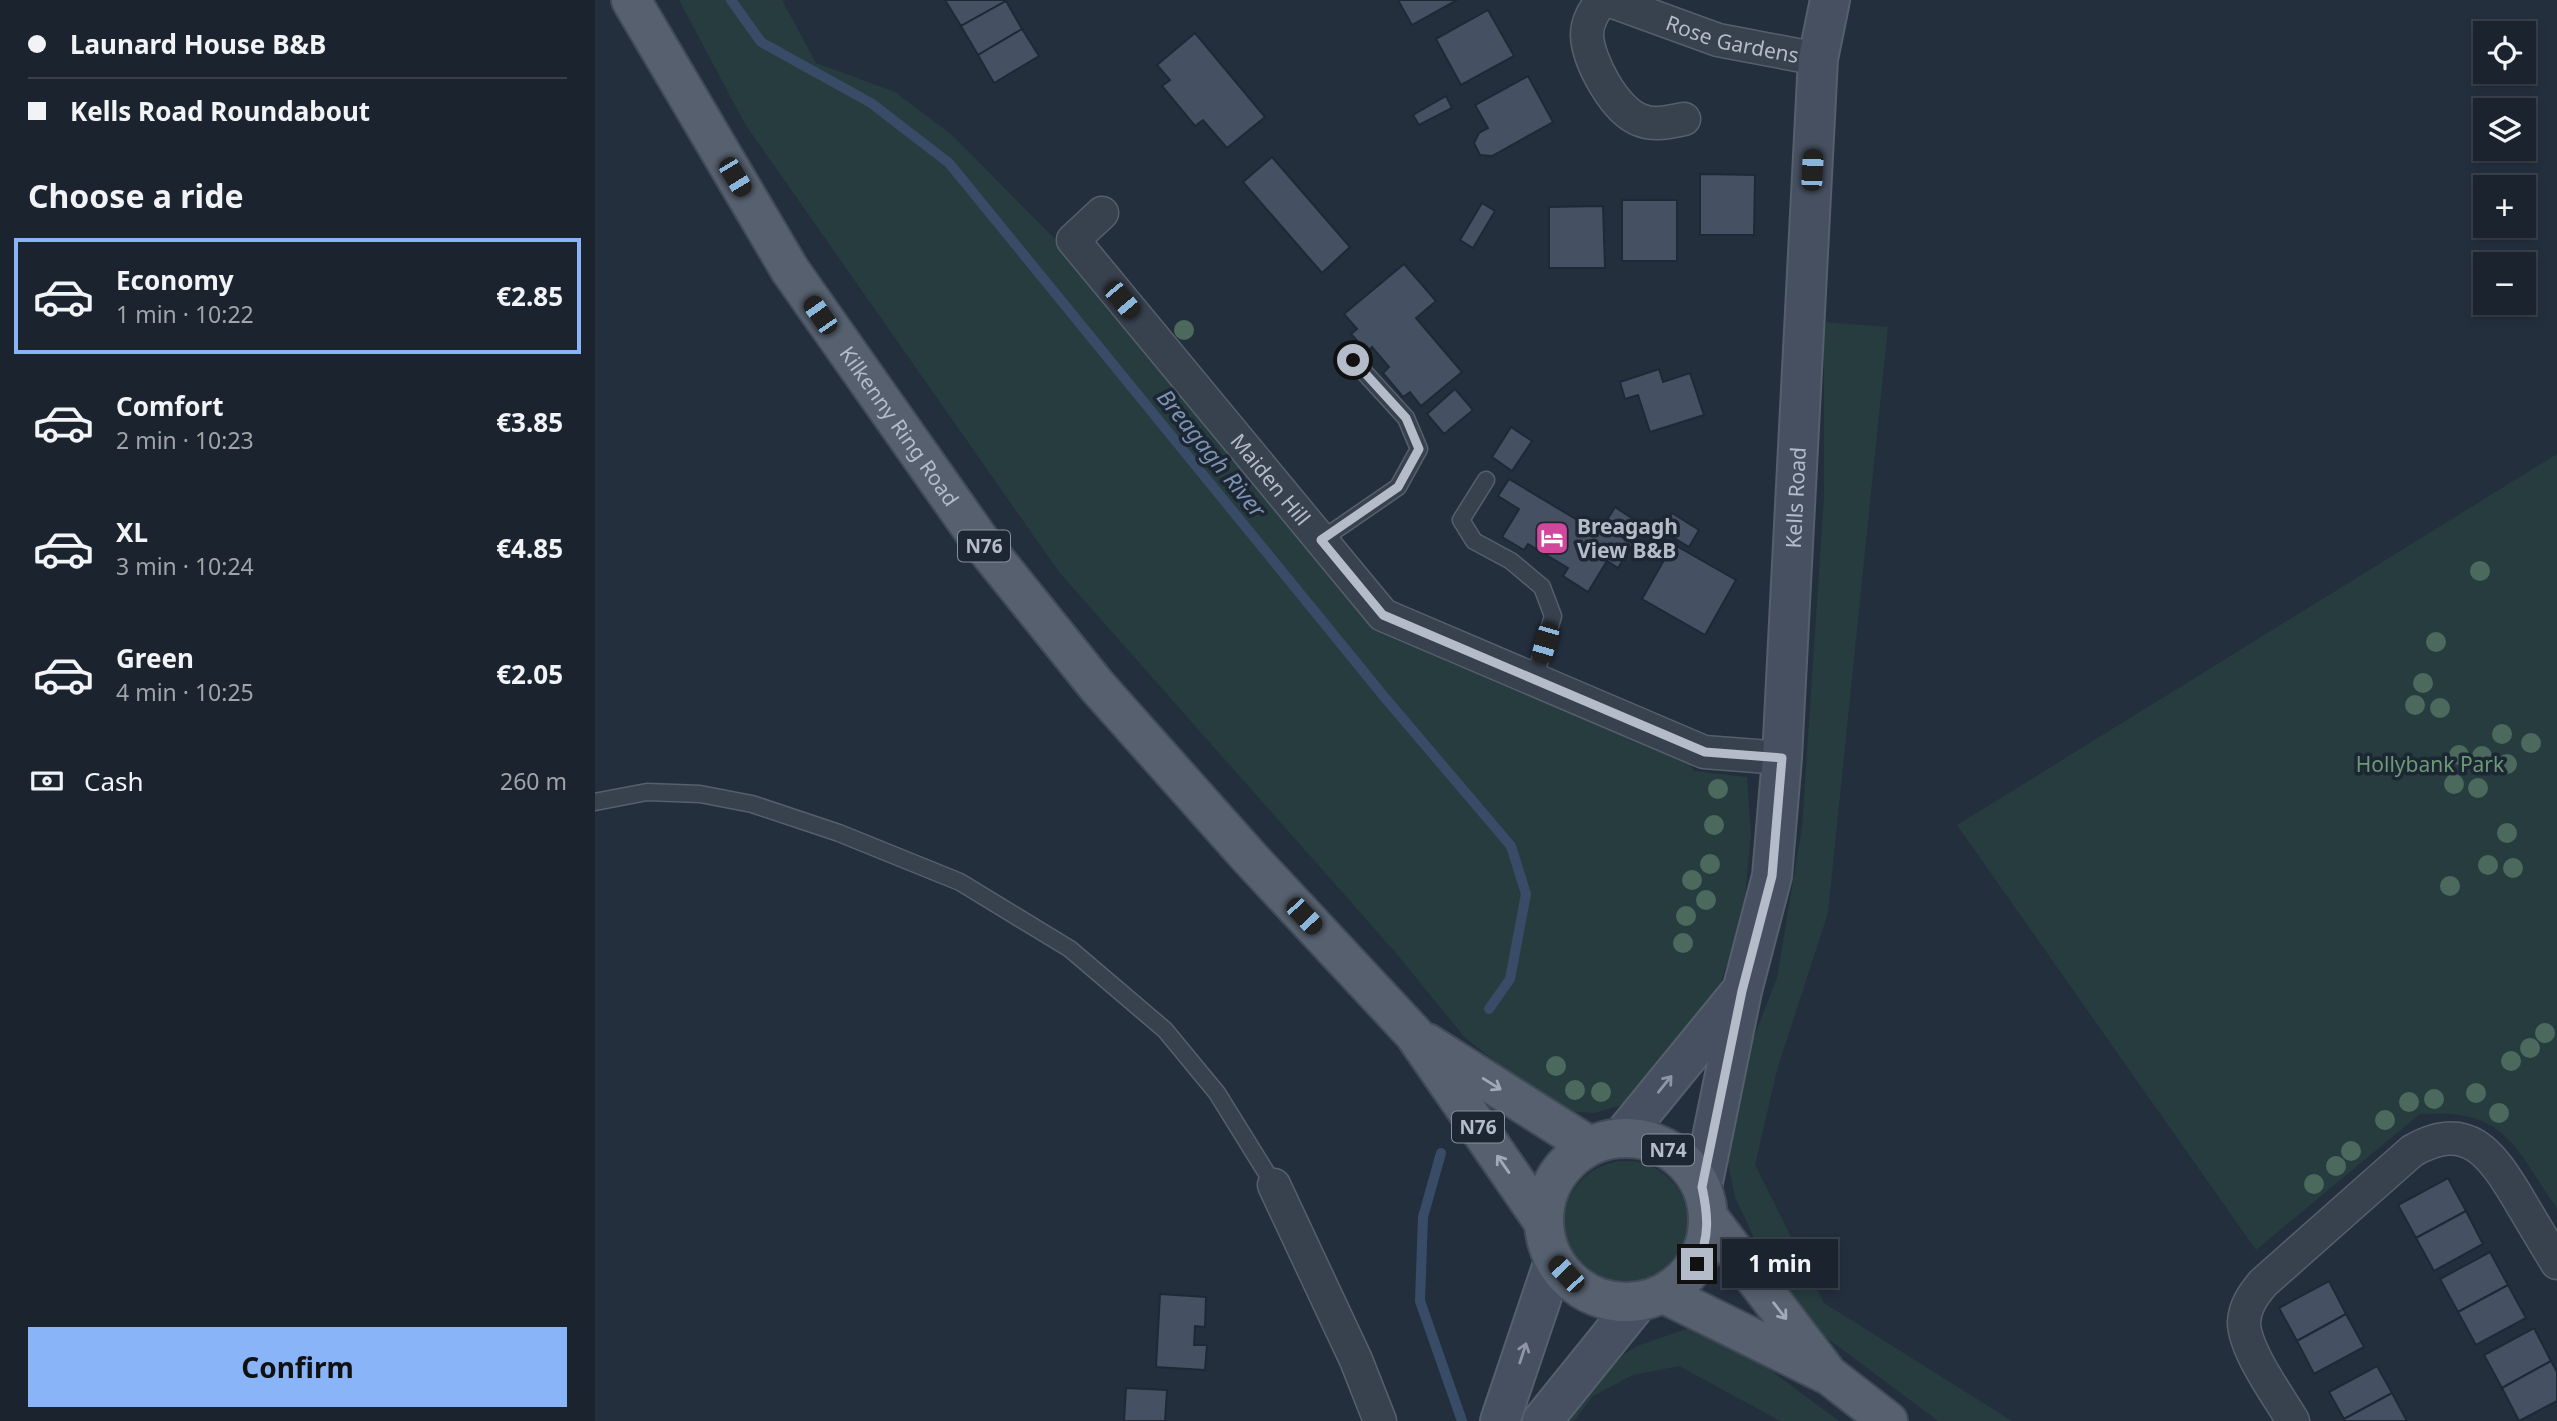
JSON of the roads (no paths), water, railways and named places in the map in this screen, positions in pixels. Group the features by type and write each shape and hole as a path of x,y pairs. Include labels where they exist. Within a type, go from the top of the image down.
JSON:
{"main road":[{"name":"Kilkenny Ring Road","path":"631,0 790,270 981,542 1097,686 1250,858 1414,1034 1542,1220"},
{"name":"Kells Road","path":"1705,1203 1742,991 1772,876 1782,758 1818,59 1830,0"},
{"name":"Kells Road","path":"1605,1141 1742,991"},
{"name":"Kilkenny Ring Road","path":"1414,1034 1605,1141"},
{"name":"N74","path":"1605,1141 1653,1142 1680,1157 1705,1203"},
{"path":"1605,1141 1567,1161 1554,1178 1542,1220 1554,1261 1577,1287 1610,1301 1651,1298 1830,1376 1888,1421"},
{"path":"1542,1421 1651,1298 1688,1275 1697,1264 1703,1251 1705,1203"},
{"path":"1705,1203 1830,1376"},
{"path":"1501,1419 1554,1261"}],"street":[{"path":"1602,0 1590,18 1587,36 1606,89 1638,120 1658,124 1683,119"},
{"name":"Rose Gardens","path":"1608,0 1717,40 1818,59"},
{"name":"Maiden Hill","path":"1102,213 1073,240 1383,615 1705,752 1782,758"},
{"path":"2293,1421 2250,1346 2244,1323 2249,1301 2263,1283 2422,1145 2432,1140 2454,1138 2476,1145 2494,1158 2557,1264"},
{"path":"1275,1185 1356,1360 1380,1421"}],"lane":[{"path":"1321,540 1398,487 1419,449 1406,418 1353,360"},
{"path":"1486,480 1461,520 1474,541 1511,561 1542,587 1553,616 1534,680"},
{"path":"595,802 647,792 699,794 753,804 839,833 960,882 1070,949 1165,1030 1217,1094 1275,1185"}],"waterway":[{"name":"Breagagh River","path":"731,0 761,42 871,103 949,163 1386,699 1511,846 1526,894 1510,979 1489,1009"},
{"name":"Breagagh River","path":"1441,1153 1423,1217 1420,1301 1462,1421"}],"place":[{"name":"Breagagh View B&B","path":"1552,538"}],"park label":[{"name":"Hollybank Park","path":"2430,764"}]}
